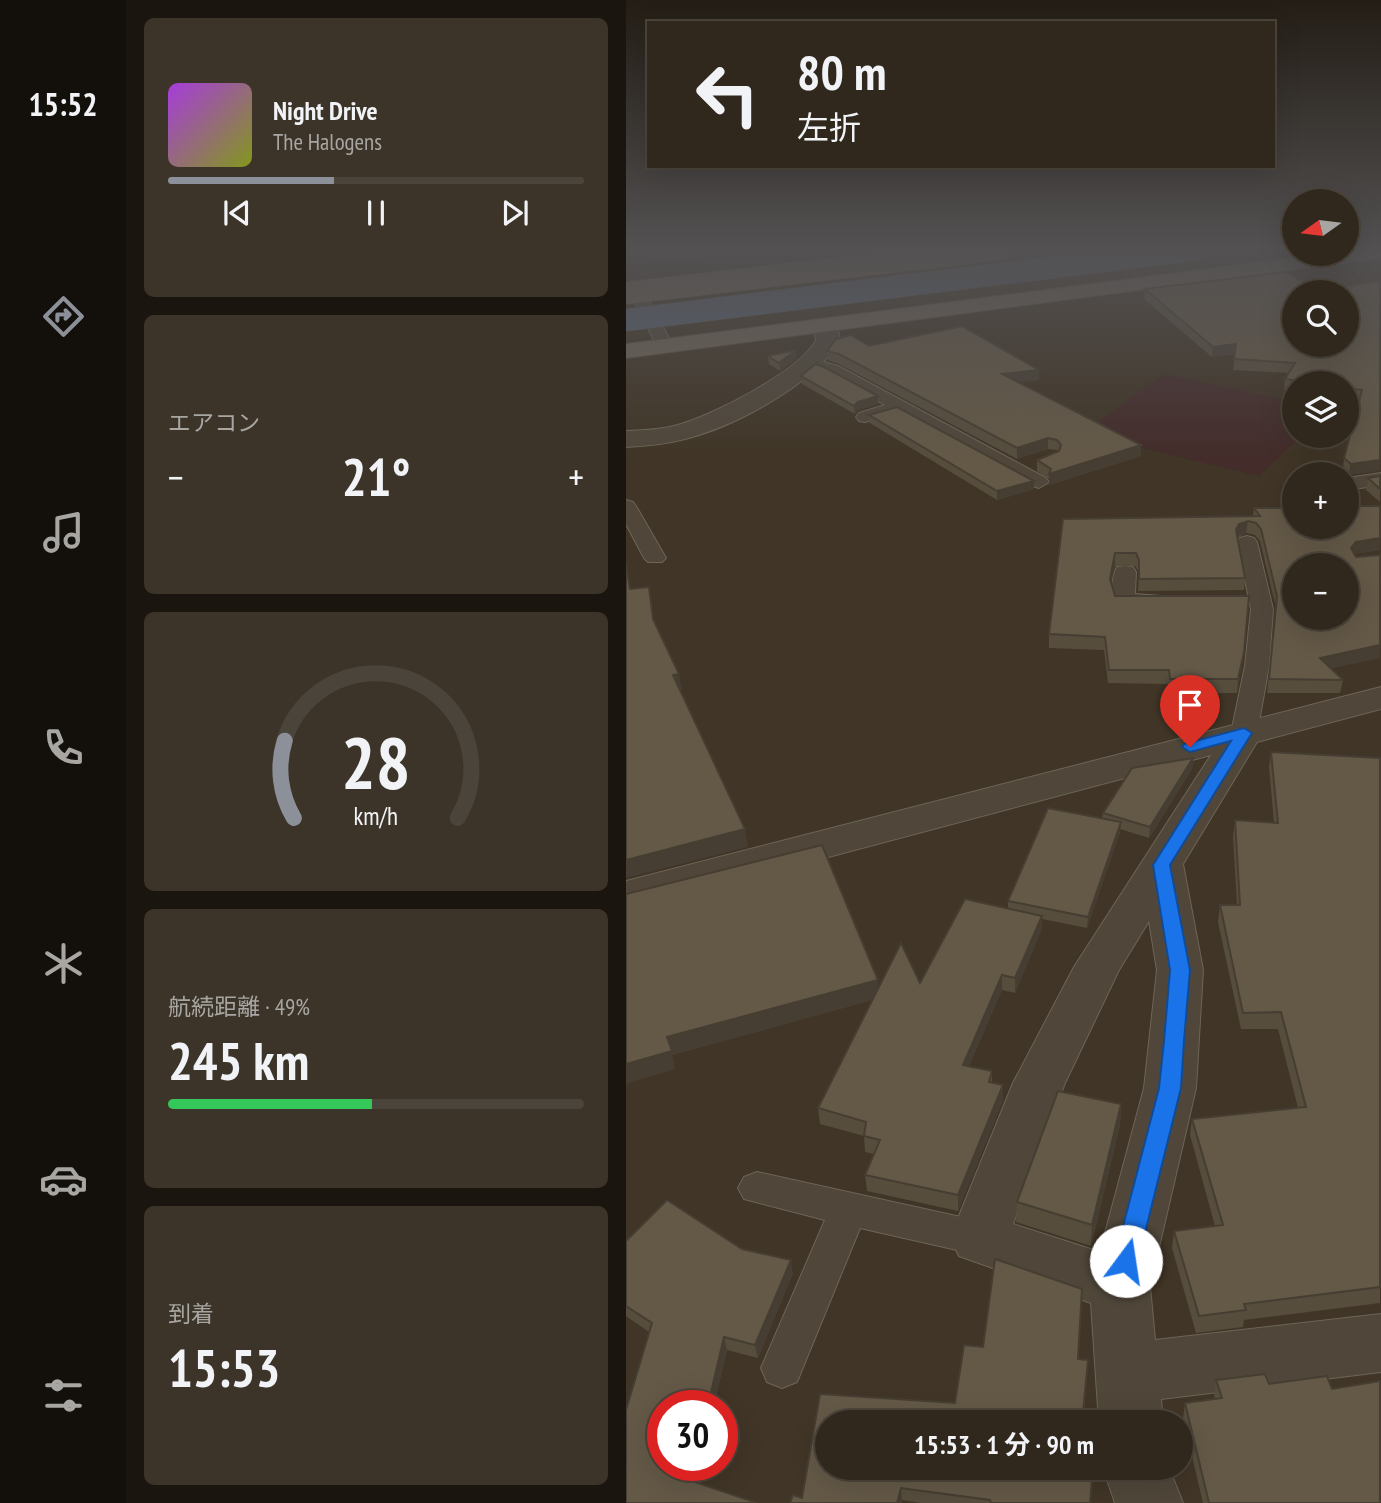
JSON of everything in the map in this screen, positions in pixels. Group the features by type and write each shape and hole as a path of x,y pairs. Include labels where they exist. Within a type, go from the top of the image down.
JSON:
{"main road":[{"path":"626,351 876,319"}],"street":[{"path":"626,439 680,433 719,419 809,363 825,346 829,334 825,326"},
{"path":"626,896 1380,698"},
{"path":"1120,1286 980,1238 1039,1083 1097,967 1244,733"},
{"path":"1162,865 1180,970 1170,1088 1120,1286 1128,1398 1380,1343"},
{"path":"1140,1480 1149,1503"}],"lane":[{"path":"647,319 665,346"},
{"path":"809,363 832,369 1039,482"},
{"path":"865,416 900,406"},
{"path":"1016,469 1038,461"},
{"path":"1359,482 1380,479"},
{"path":"626,506 655,558"},
{"path":"1244,733 1257,666 1262,609 1247,542"},
{"path":"1125,572 1123,601 1177,601"},
{"path":"1232,600 1260,599"},
{"path":"757,1188 980,1238"},
{"path":"782,1368 849,1209"}],"shaded area":[{"path":"1164,374 1282,399 1282,448 1288,448 1259,476 1082,434"}],"building":[{"path":"1180,319 1282,319 1282,357 1359,357 1359,319 1380,319 1380,460 1359,463 1349,462 1344,458 1347,448 1359,448 1359,401 1362,390 1359,390 1359,371 1290,371 1295,363 1234,359 1236,344 1213,347"},
{"path":"962,326 1039,370 1002,374 1141,445 1049,474 1051,469 1037,460 1059,451 1061,445 1057,440 1048,438 1017,448 839,354 827,351 836,339 851,335 869,346"},
{"path":"796,350 779,363 768,356"},
{"path":"815,364 878,396 858,402 854,406 801,376"},
{"path":"897,407 1034,481 997,491 869,415"},
{"path":"1380,476 1380,489 1368,478"},
{"path":"1359,506 1380,506 1380,538 1356,542 1351,548 1354,553 1282,553 1282,630 1359,630 1359,557 1380,555 1380,645 1320,658 1343,680 1269,679 1277,596 1261,529 1256,523 1248,521 1239,524 1236,530 1245,578 1139,579 1139,560 1136,553 1115,553 1110,579 1115,596 1249,596 1244,652 1238,679 1170,679 1169,670 1109,670 1105,637 1049,634 1063,519 1260,516 1254,508 1282,508 1282,539 1359,539"},
{"path":"626,565 630,589 649,587 653,619 679,674 673,675 745,829 626,860"},
{"path":"1271,752 1380,758 1380,1287 1244,1304 1246,1310 1199,1316 1174,1231 1223,1225 1192,1119 1306,1107 1281,1012 1243,1013 1220,905 1240,905 1235,820 1278,823"},
{"path":"1193,758 1150,827 1103,813 1132,768"},
{"path":"1048,808 1121,822 1088,917 1008,901"},
{"path":"822,845 878,980 667,1037 672,1051 626,1064 626,894"},
{"path":"965,899 1042,916 1015,978 1002,975 963,1065 992,1071 989,1082 1003,1085 958,1195 865,1175 880,1140 864,1136 866,1122 818,1108 901,943 920,983"},
{"path":"1058,1091 1121,1104 1092,1225 1017,1202"},
{"path":"667,1200 742,1249 791,1260 755,1345 724,1337 712,1390 647,1390 647,1481 692,1481 757,1503 626,1503 626,1410 652,1323 626,1306 626,1241"},
{"path":"995,1259 1082,1289 1078,1359 1088,1360 1083,1410 817,1410 820,1394 955,1403 964,1345 983,1347"},
{"path":"1265,1374 1269,1384 1327,1376 1332,1389 1380,1381 1380,1503 1209,1503 1193,1436 1193,1410 1187,1410 1185,1403 1222,1398 1216,1380"},
{"path":"815,1423 815,1480 1092,1480 1090,1503 991,1503 990,1500 901,1488 897,1503 790,1503 793,1495 802,1498"}],"route":[{"path":"1126,1261 1170,1088 1180,970 1162,865 1244,733 1190,747"}]}
